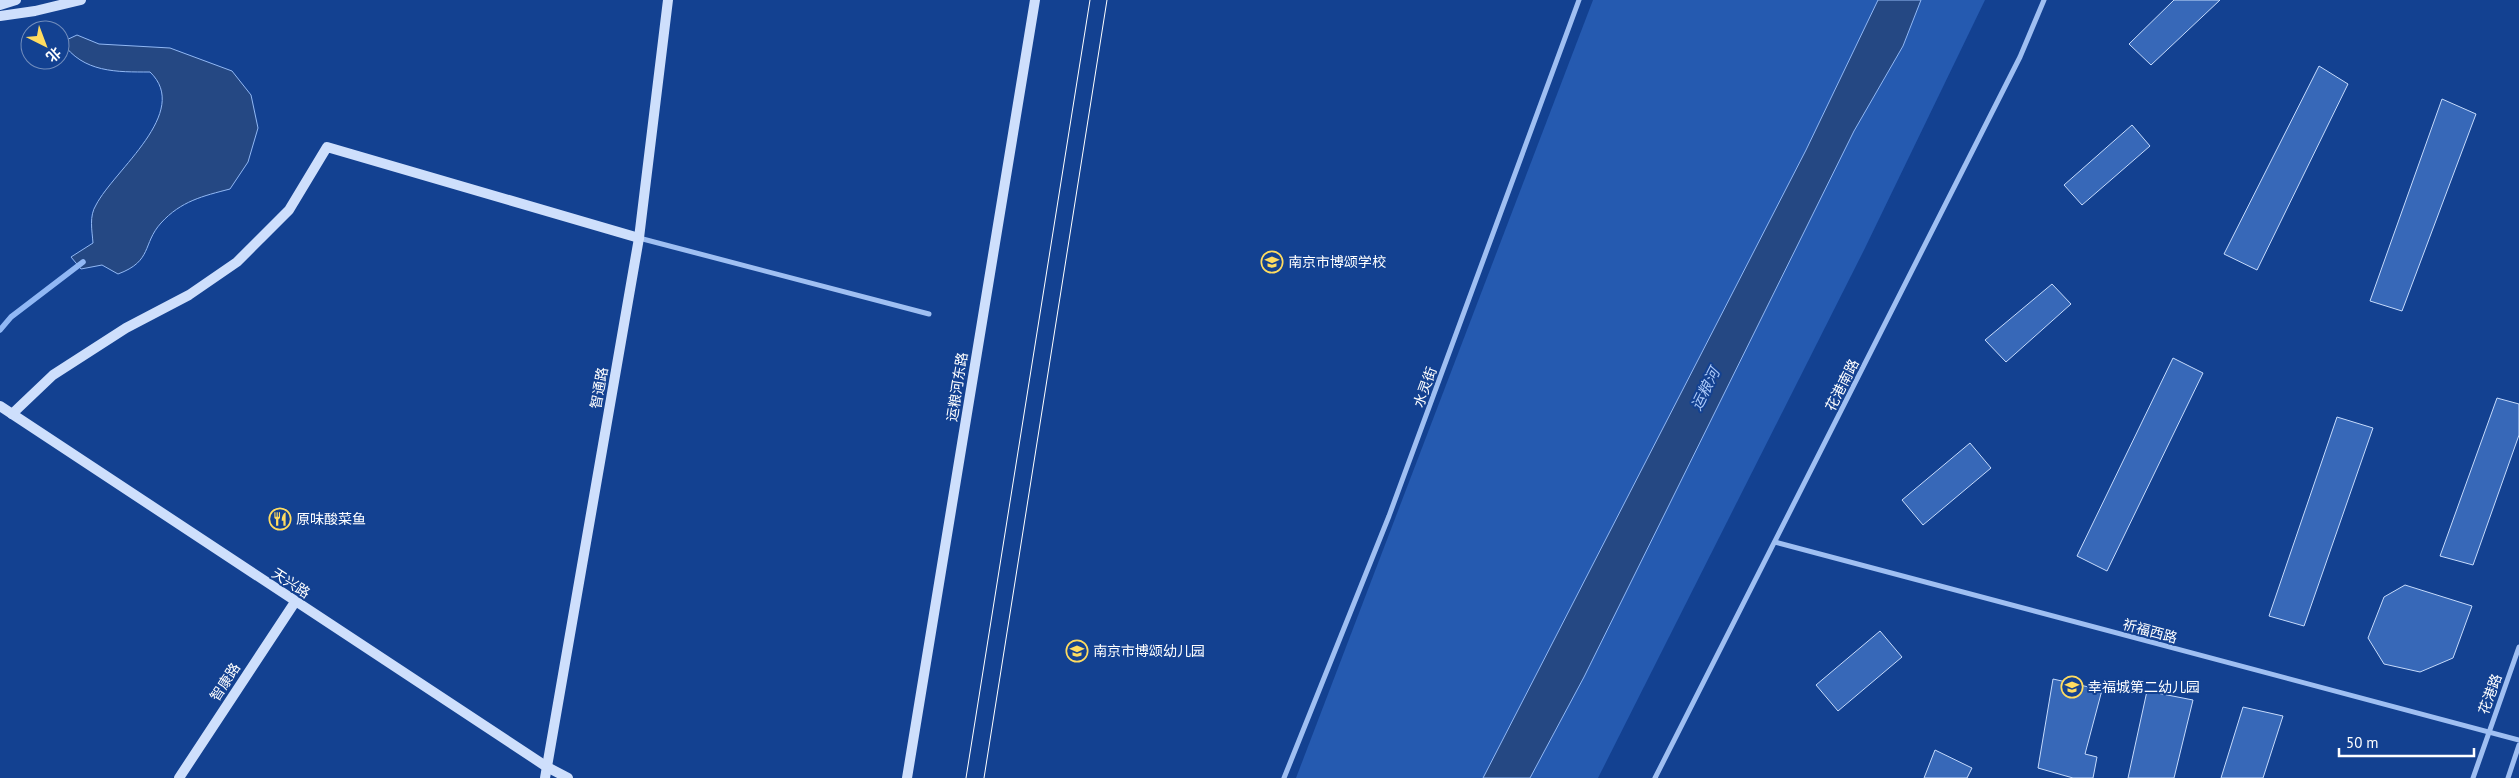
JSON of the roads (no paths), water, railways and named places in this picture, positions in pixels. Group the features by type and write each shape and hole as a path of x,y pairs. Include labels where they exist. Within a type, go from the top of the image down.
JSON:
{"street":[{"path":"0,5 16,0"},
{"path":"0,16 36,11 81,0"},
{"name":"智通路","path":"545,778 639,238 668,0"},
{"name":"运粮河东路","path":"907,778 1035,0"},
{"name":"水灵街","path":"1284,778 1390,516 1579,0"},
{"name":"花港南路","path":"1655,778 2020,57 2044,0"},
{"path":"12,414 53,375 126,328 189,295 237,262 289,210 327,147 639,238 929,314"},
{"name":"天兴路","path":"0,406 295,602 547,767 568,778"},
{"name":"祈福西路","path":"1775,542 2519,740"},
{"name":"智康路","path":"179,778 295,602"},
{"name":"花港路","path":"2473,778 2519,648"},
{"path":"2508,778 2519,745"}],"water":[{"name":"运粮河","path":"1878,0 1921,0 1903,46 1854,131 1584,677 1530,778 1483,778 1806,150"},
{"path":"77,35 99,44 170,48 232,71 251,95 258,128 248,162 230,189 193,200 176,209 155,231 146,252 137,264 118,274 102,265 81,269 71,257 93,243 92,214 94,209 105,191 146,140 156,122 162,105 160,88 150,72 113,71 90,65 80,60 70,52 70,38"}],"waterway":[{"path":"0,330 11,317 83,262"}],"tram line":[{"path":"966,778 1090,0"},
{"path":"984,778 1107,0"}],"place":[{"name":"南京市博颂学校","path":"1272,262"},
{"name":"原味酸菜鱼","path":"280,519"},
{"name":"南京市博颂幼儿园","path":"1077,651"},
{"name":"幸福城第二幼儿园","path":"2072,687"}]}
